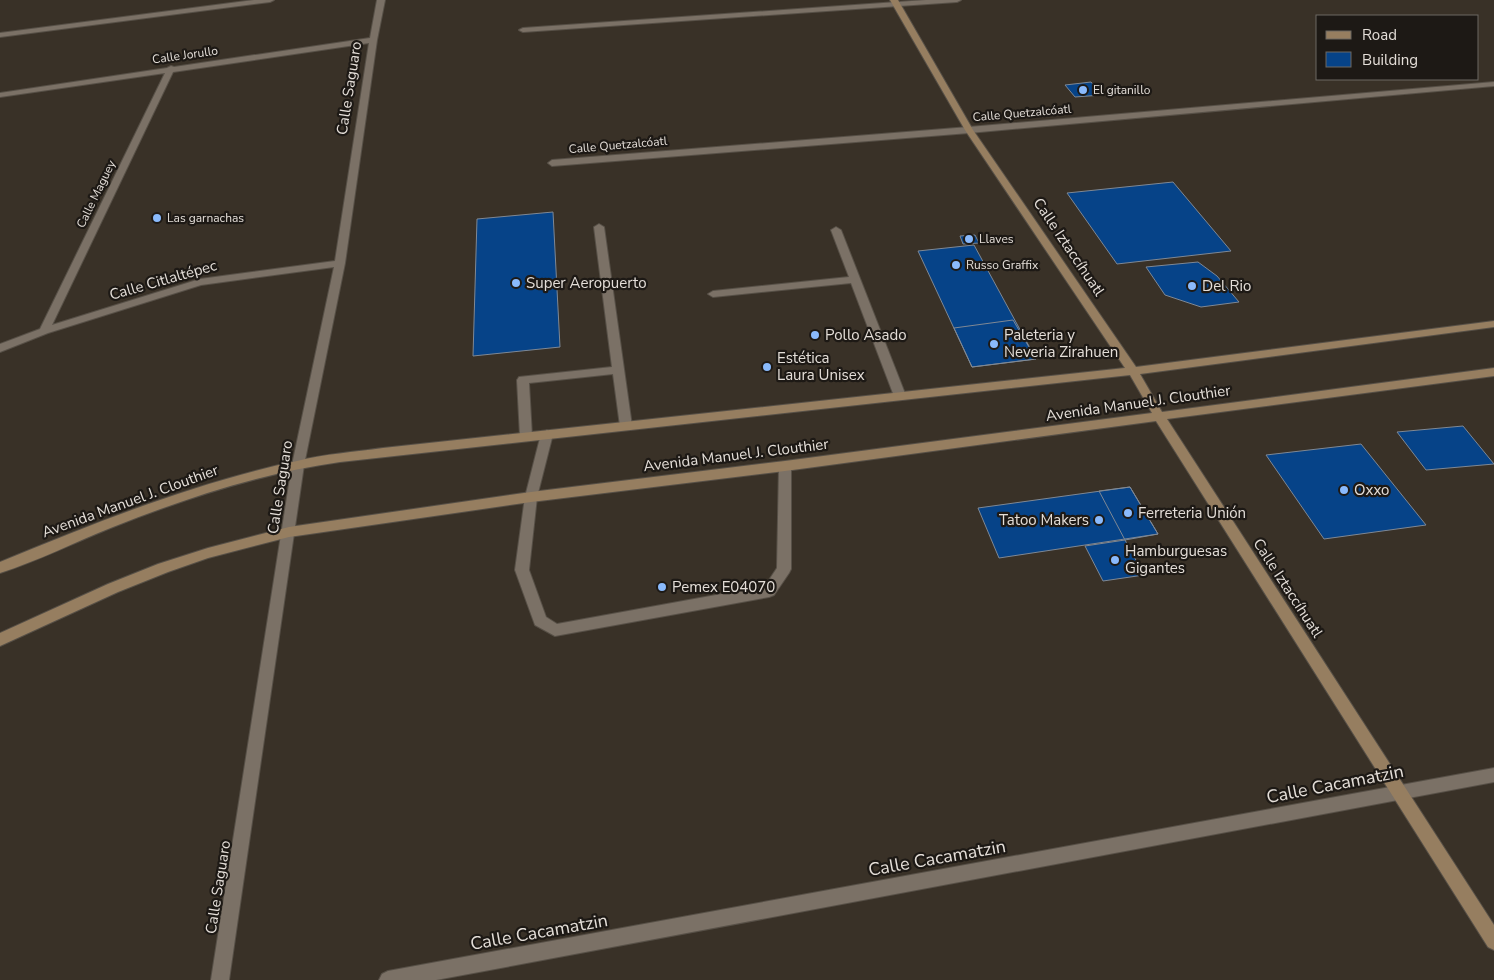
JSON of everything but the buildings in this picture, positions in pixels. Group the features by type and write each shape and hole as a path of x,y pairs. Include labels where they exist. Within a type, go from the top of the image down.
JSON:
{"main road":[{"name":"Calle Iztaccíhuatl","path":"895,2 969,130 1133,371 1159,416 1494,941"},
{"name":"Avenida Manuel J. Clouthier","path":"0,568 170,501 227,483 298,465 383,452 1133,371 1494,324"},
{"name":"Avenida Manuel J. Clouthier","path":"0,640 113,588 163,568 208,553 289,532 530,497 785,466 1494,372"}],"street":[{"path":"0,35 270,0"},
{"name":"Calle Saguaro","path":"220,980 298,465 340,263 373,40 381,0"},
{"path":"523,30 895,2 957,0"},
{"name":"Calle Jorullo","path":"0,95 171,68 373,40"},
{"name":"Calle Maguey","path":"44,332 171,68"},
{"name":"Calle Quetzalcóatl","path":"552,163 969,130 1494,84"},
{"path":"599,227 626,426"},
{"path":"836,230 900,396"},
{"name":"Calle Citlaltépec","path":"0,348 200,282 340,263"},
{"path":"713,294 855,278"},
{"path":"526,436 523,380 619,370"},
{"path":"547,434 530,497 522,570 540,621 555,630 769,591 784,569 785,466"},
{"name":"Calle Cacamatzin","path":"388,980 1494,774"}],"place":[{"name":"El gitanillo","path":"1083,90"},
{"name":"Las garnachas","path":"157,218"},
{"name":"Llaves","path":"969,239"},
{"name":"Russo Graffix","path":"956,265"},
{"name":"Super Aeropuerto","path":"516,283"},
{"name":"Del Rio","path":"1192,286"},
{"name":"Pollo Asado","path":"815,335"},
{"name":"Paleteria y Neveria Zirahuen","path":"994,344"},
{"name":"Estética Laura Unisex","path":"767,367"},
{"name":"Oxxo","path":"1344,490"},
{"name":"Ferreteria Unión","path":"1128,513"},
{"name":"Tatoo Makers","path":"1099,520"},
{"name":"Hamburguesas Gigantes","path":"1115,560"},
{"name":"Pemex E04070","path":"662,587"}]}
